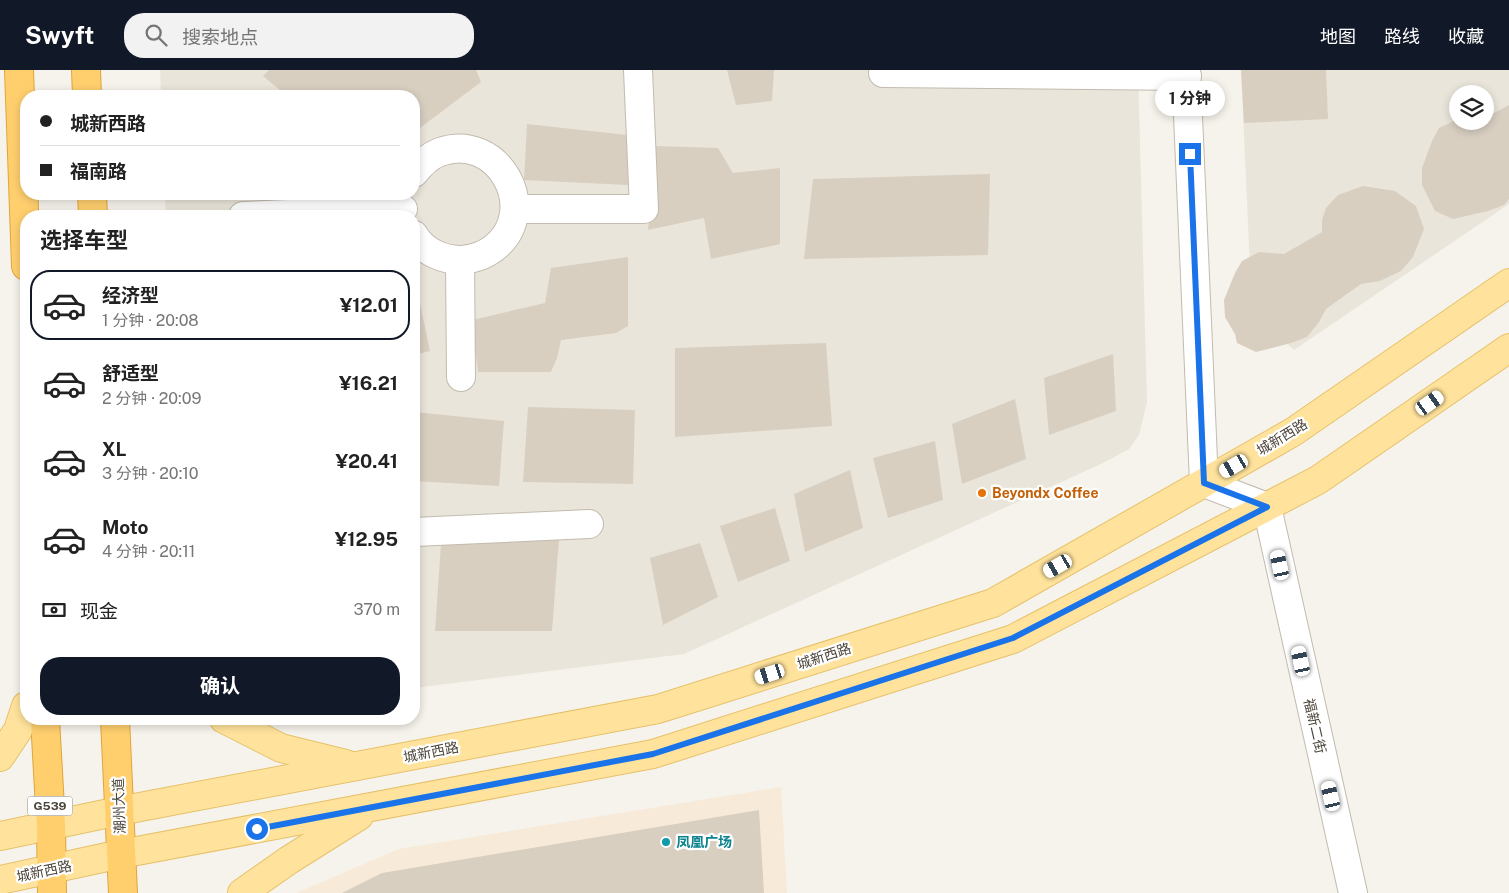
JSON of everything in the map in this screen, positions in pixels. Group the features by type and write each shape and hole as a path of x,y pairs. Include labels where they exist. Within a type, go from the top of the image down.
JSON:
{"highway":[{"path":"19,70 20,98"},
{"path":"86,70 88,90"},
{"name":"G539","path":"45,725 52,881"},
{"name":"潮州大道","path":"115,725 123,893"}],"main road":[{"name":"城新西路","path":"0,836 658,709 993,603 1293,432 1509,283"},
{"name":"城新西路","path":"0,880 52,881 121,854 653,754 1013,638 1318,480 1509,348"},
{"path":"0,757 20,724"},
{"path":"236,725 281,748 355,767"},
{"path":"242,893 289,860 374,807"}],"street":[{"path":"515,209 644,209 638,70"},
{"path":"883,73 1186,73 1204,483 1267,507"},
{"path":"420,166 440,152 459,149 477,152 493,160 506,174 513,191 515,209 510,227 501,242 486,253 469,260 450,260 433,254 420,244"},
{"path":"340,210 404,206"},
{"path":"460,260 461,377"},
{"name":"福新二街","path":"1267,507 1353,893"},
{"path":"420,532 589,524"}],"shaded area":[{"path":"160,70 1138,70 1147,402 1139,435 1129,449 1103,463 684,654 420,687 420,210 166,210 165,200 420,200 420,90 161,90"},
{"path":"1241,70 1509,70 1509,204 1294,350 1252,311"},
{"name":"凤凰广场","path":"781,787 787,893 296,893 399,849"}],"building":[{"path":"269,70 476,70 481,82 420,128 420,90 280,90 263,76"},
{"path":"727,70 774,70 772,101 736,105"},
{"path":"1241,70 1326,70 1328,119 1244,123"},
{"path":"1509,105 1509,199 1504,205 1488,211 1453,219 1435,211 1422,185 1422,168 1439,128 1449,123 1449,130 1494,130 1494,113"},
{"path":"527,124 627,135 628,185 524,180"},
{"path":"655,146 718,148 733,173 780,168 780,244 711,259 704,218 648,230"},
{"path":"990,174 988,255 804,259 813,179"},
{"path":"1363,186 1395,191 1416,206 1424,229 1413,257 1401,271 1380,281 1361,284 1326,309 1319,322 1307,337 1256,352 1237,343 1235,334 1225,317 1224,300 1242,261 1259,252 1284,254 1322,232 1322,220 1326,208 1338,195"},
{"path":"628,257 628,326 616,333 561,340 557,358 551,372 478,372 472,320 545,303 551,268"},
{"path":"420,304 430,351 420,354"},
{"path":"826,343 832,426 675,437 675,348"},
{"path":"1113,354 1116,411 1049,435 1044,378"},
{"path":"1015,399 1026,459 962,484 952,424"},
{"path":"528,407 635,410 633,484 523,482"},
{"path":"420,413 504,421 499,486 420,481"},
{"path":"935,441 943,500 888,518 873,458"},
{"path":"850,470 863,528 805,552 794,494"},
{"path":"775,508 790,561 738,582 720,526"},
{"path":"559,539 552,631 435,631 441,544"},
{"path":"700,543 718,597 663,625 650,558"},
{"name":"凤凰广场","path":"759,810 764,893 342,893 382,873"}],"place":[{"name":"Beyondx Coffee","path":"982,493"},
{"name":"凤凰广场","path":"666,842"}],"route":[{"path":"257,829 653,754 710,736 1013,638 1267,507 1204,483 1190,154"}]}
